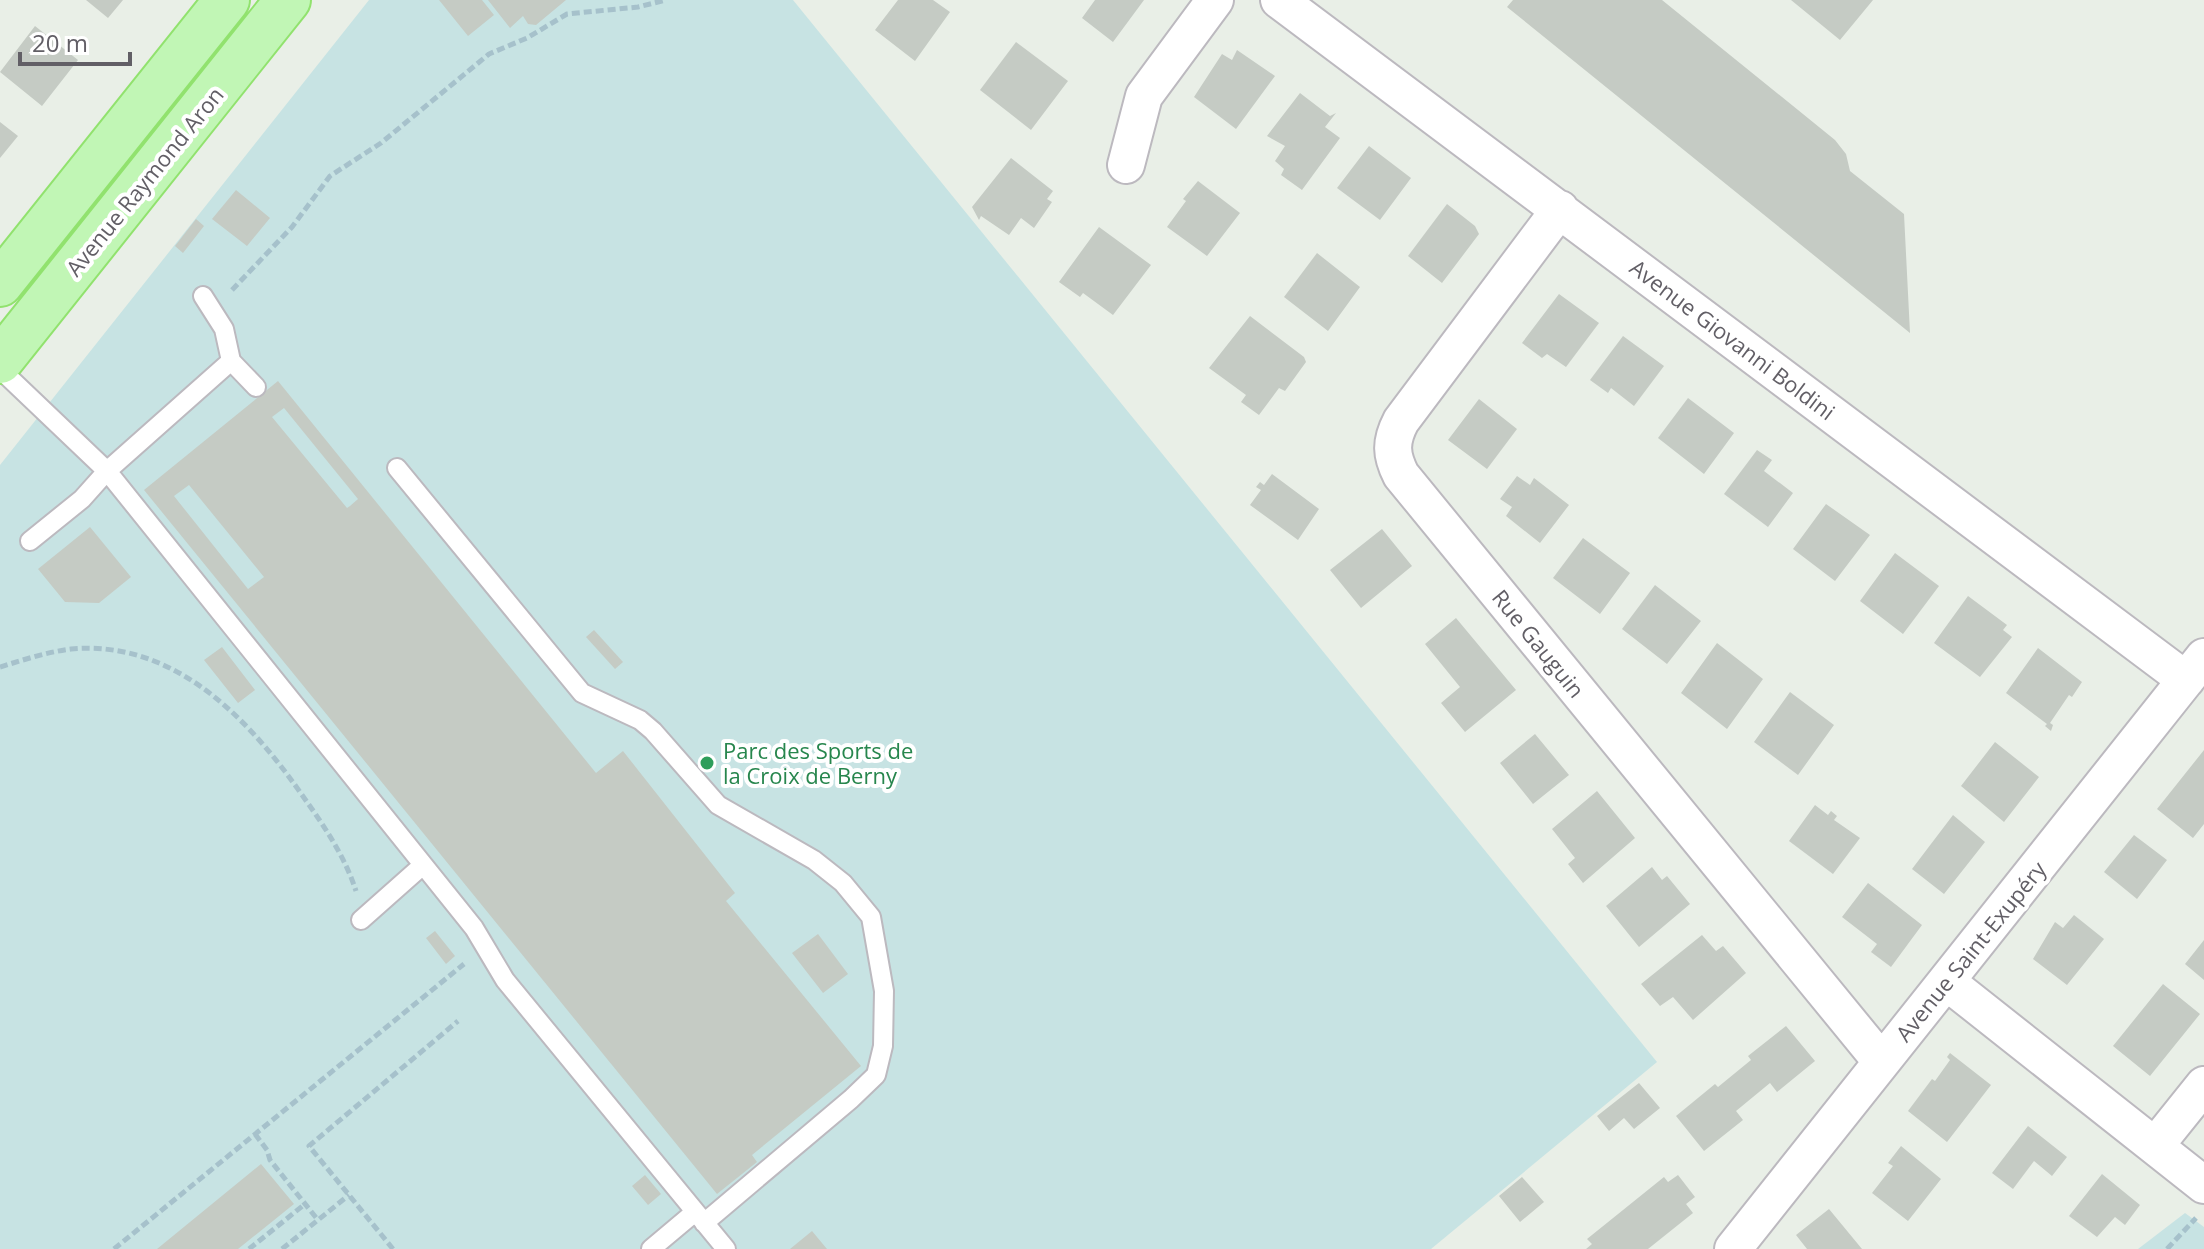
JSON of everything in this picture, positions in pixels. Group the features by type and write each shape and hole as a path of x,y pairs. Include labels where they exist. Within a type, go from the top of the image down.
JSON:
{"main road":[{"path":"0,284 227,0"},
{"name":"Avenue Raymond Aron","path":"0,361 288,0"}],"street":[{"path":"1126,165 1144,96 1215,0"},
{"name":"Avenue Giovanni Boldini","path":"1279,0 1560,209 2195,669"},
{"name":"Rue Gauguin","path":"1560,209 1401,421 1394,434 1392,449 1395,463 1401,475 1881,1061"},
{"name":"Avenue Saint-Exupéry","path":"1737,1247 1881,1061 2195,669"},
{"path":"1947,982 2155,1146 2202,1199"},
{"path":"2155,1146 2204,1085"}],"lane":[{"path":"207,304 224,329 231,361 256,387"},
{"path":"30,541 82,499 107,471 231,361"},
{"path":"0,369 107,471 423,865 488,949 505,980 726,1249"},
{"path":"397,468 582,693 640,720 718,805 814,860 843,883 871,917 884,991 883,1046 876,1075 851,1099 699,1217 651,1249"},
{"path":"361,920 423,865"}],"path":[{"path":"207,304 292,227 330,176 381,143 489,54 527,38 567,14 592,9 638,7 666,0"},
{"path":"0,667 71,649 108,650 172,667 199,684 270,752 316,814 349,871 359,897 361,920"},
{"path":"114,1249 476,954 488,949"},
{"path":"393,1249 309,1146 458,1021"},
{"path":"255,1134 270,1160 318,1220"},
{"path":"282,1249 349,1195"},
{"path":"2167,1249 2202,1199"},
{"path":"249,1249 305,1204"}],"shaded area":[{"name":"Parc des Sports de la Croix de Berny","path":"369,0 793,0 1657,1062 1431,1249 0,1249 0,465"},
{"path":"2185,1213 2204,1227 2204,1249 2138,1249"}],"building":[{"path":"86,0 123,0 108,18"},
{"path":"439,0 482,0 494,15 468,36"},
{"path":"488,0 566,0 536,25 528,24 523,16 510,28"},
{"path":"898,0 933,0 950,12 915,61 875,30"},
{"path":"1095,0 1144,0 1113,42 1082,18"},
{"path":"1513,0 1662,0 1835,140 1846,154 1850,171 1904,214 1910,333 1507,7"},
{"path":"1791,0 1873,0 1840,40"},
{"path":"35,26 78,60 42,106 0,72"},
{"path":"1016,42 1068,81 1031,130 980,90"},
{"path":"1237,50 1275,76 1236,129 1194,97 1222,54 1232,60"},
{"path":"1300,93 1330,116 1336,113 1325,127 1340,138 1302,190 1281,175 1284,169 1275,161 1285,146 1267,136"},
{"path":"0,122 18,136 0,158"},
{"path":"1369,146 1411,178 1380,220 1337,188"},
{"path":"1011,158 1053,191 1047,199 1052,202 1034,228 1021,218 1009,235 981,216 979,220 972,207"},
{"path":"1198,181 1240,213 1207,256 1167,227"},
{"path":"236,190 270,218 247,246 212,219"},
{"path":"1447,204 1475,226 1479,234 1442,283 1408,256"},
{"path":"196,219 204,226 183,253 175,246"},
{"path":"1099,227 1151,265 1113,315 1083,293 1080,297 1059,282"},
{"path":"1317,253 1360,287 1328,331 1284,297"},
{"path":"1559,294 1599,323 1566,367 1547,354 1542,358 1522,343"},
{"path":"1250,316 1304,357 1306,362 1285,391 1279,388 1259,415 1241,402 1246,395 1209,368"},
{"path":"1623,336 1664,366 1634,406 1611,388 1608,393 1590,380"},
{"path":"278,381 596,773 623,751 735,893 726,901 861,1066 752,1155 757,1162 717,1194 144,490","holes":["284,408 358,499 347,508 272,417","189,485 264,577 248,589 174,496"]},
{"path":"1688,398 1734,433 1704,474 1658,438"},
{"path":"1479,399 1517,429 1487,469 1448,440"},
{"path":"1757,450 1772,460 1764,471 1793,493 1768,527 1724,494"},
{"path":"1272,474 1319,509 1298,540 1250,505 1261,490 1256,487 1260,482 1264,485"},
{"path":"1517,476 1530,485 1534,478 1569,505 1540,543 1506,516 1512,507 1500,499"},
{"path":"1826,504 1870,535 1835,581 1793,549"},
{"path":"90,527 131,577 99,603 65,602 38,569"},
{"path":"1382,529 1412,566 1361,608 1330,570"},
{"path":"1583,538 1630,573 1600,614 1553,578"},
{"path":"1895,553 1939,586 1903,634 1860,601"},
{"path":"1655,585 1701,621 1667,664 1622,629"},
{"path":"1968,596 2007,625 2003,630 2012,637 1980,677 1934,643"},
{"path":"1456,618 1516,690 1465,732 1441,703 1460,687 1425,644"},
{"path":"594,630 623,662 615,669 586,637"},
{"path":"1717,643 1763,679 1727,729 1681,693"},
{"path":"222,647 255,690 238,703 204,660"},
{"path":"2038,648 2082,682 2050,723 2053,725 2051,731 2045,726 2047,724 2006,693"},
{"path":"1790,692 1834,725 1798,775 1754,742"},
{"path":"1535,734 1569,775 1533,804 1500,763"},
{"path":"1995,742 2039,777 2004,822 1961,786"},
{"path":"2204,750 2204,824 2193,838 2157,809"},
{"path":"1597,791 1635,838 1583,883 1568,864 1575,858 1552,829"},
{"path":"1815,805 1828,815 1831,811 1837,816 1834,820 1860,838 1833,874 1789,841"},
{"path":"1953,815 1985,842 1944,894 1912,869"},
{"path":"2134,835 2167,860 2137,899 2104,872"},
{"path":"1652,867 1662,880 1667,876 1690,904 1639,947 1606,906"},
{"path":"1868,883 1922,925 1891,967 1871,952 1877,944 1842,917"},
{"path":"2074,915 2104,939 2067,985 2033,959 2055,922 2063,928"},
{"path":"435,931 455,956 446,964 426,938"},
{"path":"818,934 848,974 823,993 792,953"},
{"path":"1702,935 1716,951 1723,946 1746,973 1693,1020 1673,997 1660,1006 1641,984"},
{"path":"2204,940 2204,980 2185,964"},
{"path":"2163,984 2200,1014 2150,1076 2113,1046"},
{"path":"1786,1026 1815,1061 1777,1092 1770,1083 1736,1111 1743,1120 1704,1151 1676,1116 1751,1060 1748,1056"},
{"path":"1950,1053 1991,1085 1947,1142 1908,1111 1932,1079 1935,1081 1950,1060 1947,1057"},
{"path":"1639,1083 1660,1108 1634,1129 1624,1118 1609,1131 1597,1116"},
{"path":"2028,1126 2067,1157 2052,1176 2034,1161 2013,1189 1992,1173"},
{"path":"1901,1146 1941,1179 1908,1221 1872,1193 1893,1166 1888,1163"},
{"path":"261,1164 294,1204 238,1249 157,1249"},
{"path":"2102,1174 2140,1205 2125,1225 2115,1217 2097,1237 2069,1216"},
{"path":"645,1175 661,1194 648,1205 632,1186"},
{"path":"1678,1175 1695,1197 1686,1204 1693,1213 1648,1249 1586,1249 1592,1244 1587,1239 1664,1177 1668,1182"},
{"path":"1522,1177 1544,1202 1520,1222 1499,1196"},
{"path":"1829,1209 1862,1249 1807,1249 1796,1235"},
{"path":"812,1231 827,1249 790,1249"}],"place":[{"name":"Parc des Sports de la Croix de Berny","path":"707,763"}]}
